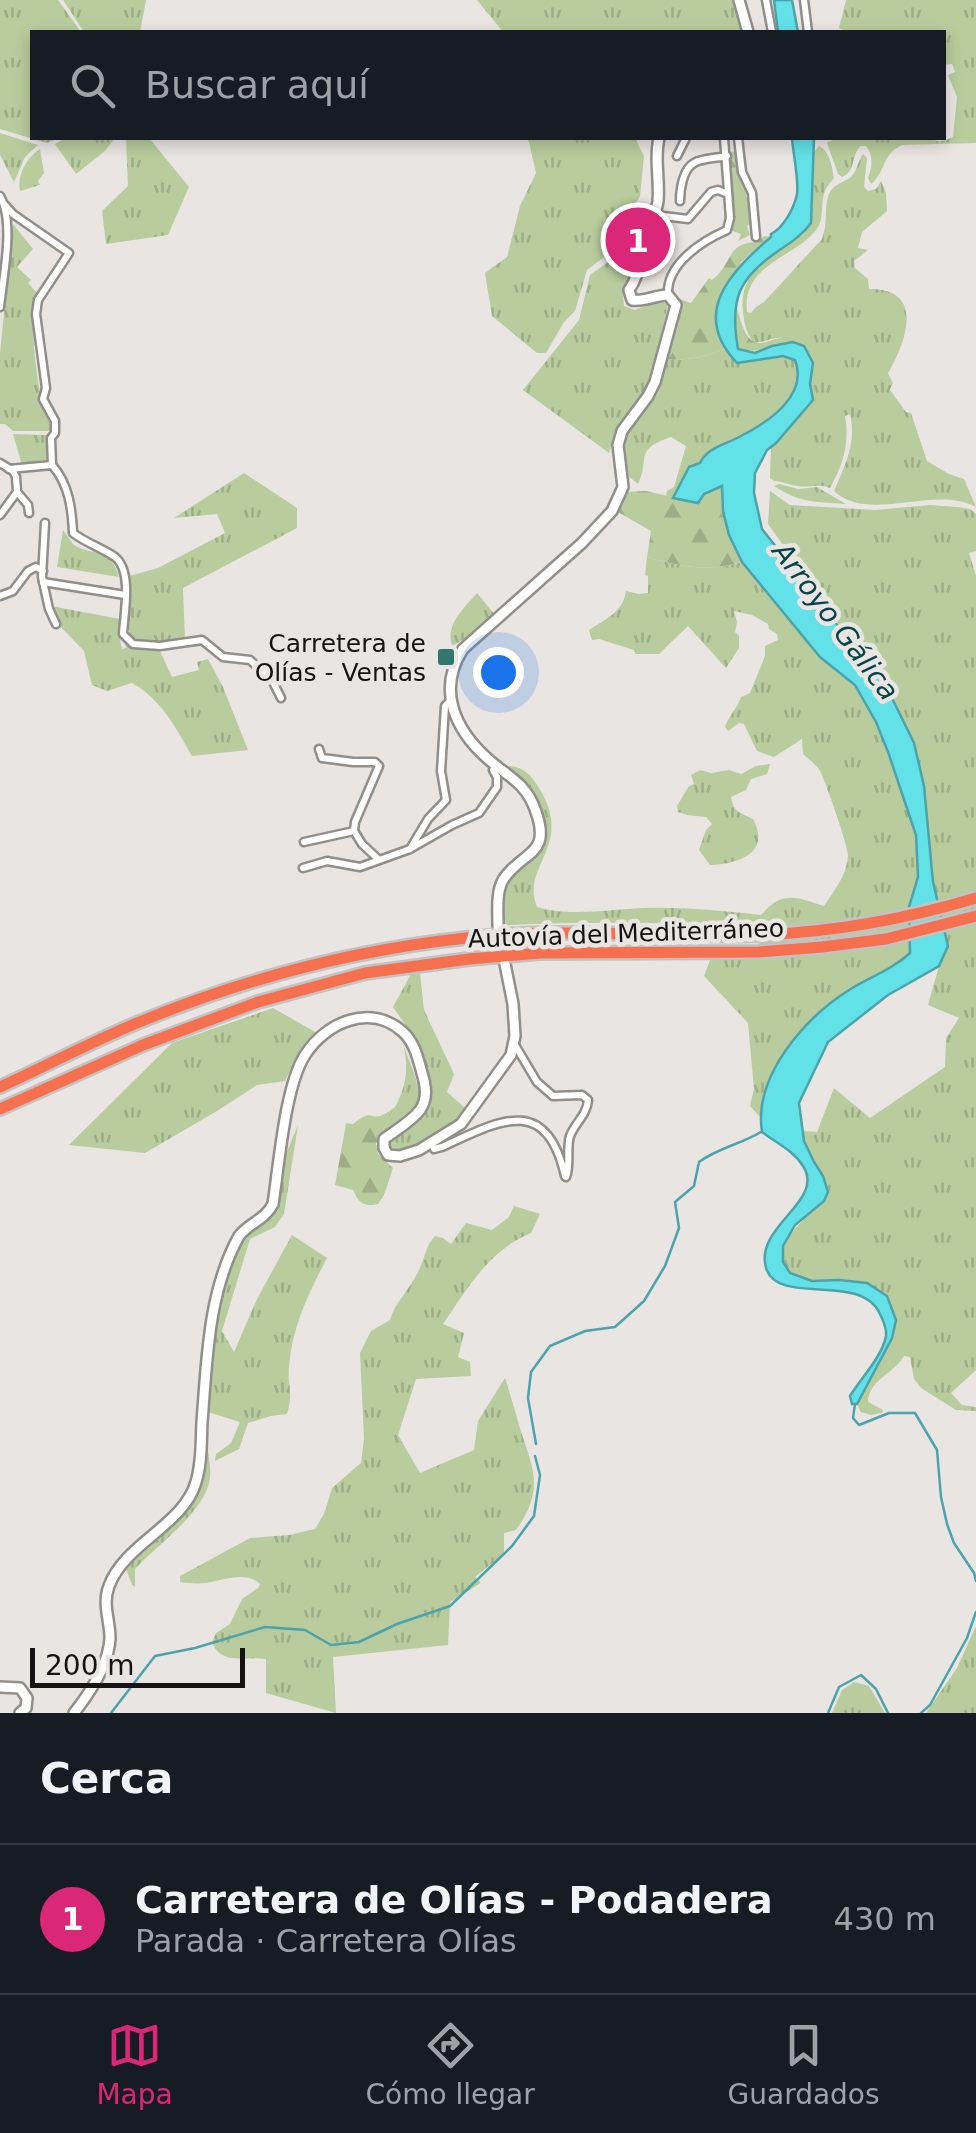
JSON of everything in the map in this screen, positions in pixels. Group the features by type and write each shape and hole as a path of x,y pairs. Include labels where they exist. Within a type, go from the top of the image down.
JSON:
{"highway":[{"name":"Autovía del Mediterráneo","path":"0,1087 137,1023 249,984 357,954 466,938 537,934 758,935 816,931 882,922 976,898"},
{"name":"Autovía del Mediterráneo","path":"0,1109 143,1045 258,1002 365,973 540,952 759,952 886,939 976,916"}],"main road":[{"path":"739,0 747,30"},
{"path":"498,926 502,881 534,853 540,840 540,824 522,785 471,741 450,701 455,661 463,649 582,543 612,511 622,488 618,445 622,430 656,382 676,304 668,295 642,302 632,300 629,290 640,270 642,249 658,199 655,154 658,140"},
{"path":"74,1713 106,1657 110,1640 105,1602 108,1586 122,1560 188,1500 195,1487 209,1343 219,1288 239,1236 265,1217 273,1204 296,1074 305,1055 317,1039 338,1024 359,1018 380,1020 402,1032 413,1046 426,1084 425,1097 422,1108 384,1139 384,1148 388,1155 400,1156 430,1144 472,1112 511,1055 512,1004 506,964"},
{"path":"0,1687 20,1688 27,1698 26,1708 20,1713"}],"street":[{"path":"804,0 808,30"},
{"path":"766,1 772,30"},
{"path":"678,156 685,140"},
{"path":"668,295 668,285 685,259 699,244 727,230 730,218 724,140"},
{"path":"738,140 742,172 752,192 756,237"},
{"path":"680,201 686,172 693,163 727,156"},
{"path":"655,214 688,219 712,192 729,194"},
{"path":"0,196 13,214 68,253 38,300 36,314 46,388 43,399 55,421 52,465 71,502 74,533 118,558 126,576 123,634 133,644 160,646 202,640 224,657 250,660 272,680 282,698"},
{"path":"0,307 7,228 5,204"},
{"path":"0,462 16,478 16,492 0,516"},
{"path":"10,468 52,465"},
{"path":"16,492 30,513"},
{"path":"45,523 43,582 56,624"},
{"path":"0,596 12,590 31,569 43,571"},
{"path":"43,582 125,595"},
{"path":"410,850 428,819 446,800 441,771 445,706 450,701"},
{"path":"319,749 322,758 375,762 380,766 354,822 354,831 362,844 379,859"},
{"path":"303,868 326,861 360,867 410,850 480,813 497,788 493,770 496,765"},
{"path":"304,842 354,831"},
{"path":"430,1144 434,1149 505,1121 527,1121 548,1134 566,1177 572,1131 588,1107 588,1100 582,1095 553,1096 537,1082 514,1044"}],"green space":[{"path":"0,0 58,0 80,30 30,30 30,138 0,129"},
{"path":"63,0 146,0 140,30 83,30"},
{"path":"477,0 732,0 742,30 501,30"},
{"path":"846,0 976,0 976,143 902,145 890,154 871,184 870,154 866,146 861,146 850,171 842,177 838,174 827,143 947,140 953,137 957,97 948,75 955,72 952,64 946,65 946,30 839,28"},
{"path":"0,133 38,145 25,157 14,182 0,155"},
{"path":"62,140 113,140 76,174 55,144"},
{"path":"126,140 151,140 189,187 168,235 106,244 102,211 128,186"},
{"path":"528,140 636,140 644,156 640,196 627,229 608,254 587,270 575,311 546,353 537,353 492,316 485,273 507,257 520,206 536,173"},
{"path":"819,146 828,155 834,178 825,191 819,226 761,272 747,296 747,312 764,302 822,239 830,192 852,176 863,154 867,158 864,187 868,191 876,189 881,181 887,211 862,232 858,248 868,250 854,261 855,268 868,279 869,289 899,297 907,319 901,347 888,373 893,383 890,390 906,412 911,413 927,461 964,479 976,507 941,499 865,504 834,491 851,444 850,414 845,416 844,453 830,488 770,478 771,448 812,401 813,363 793,342 785,343 783,338 753,342 745,323 743,297 746,284 761,264 804,233 814,152"},
{"path":"40,149 44,173 38,181 40,185 20,191 24,167"},
{"path":"738,151 747,199 751,201 752,223 747,226 750,235 738,241 741,234 730,230 734,218 729,152"},
{"path":"13,224 33,249 17,267 31,280 28,283 38,294 33,329 35,356 51,431 13,431 0,424 0,353"},
{"path":"632,234 638,244 631,283 623,294 624,306 635,310 659,300 668,305 648,388 615,430 609,453 523,390 579,320 590,275 608,262"},
{"path":"764,236 771,237 741,262 717,329 724,349 695,358 665,359 680,299 691,303 709,278 719,274 735,250"},
{"path":"735,302 749,338 759,343 784,338 785,343 757,350 738,349"},
{"path":"724,349 738,363 783,356 795,360 798,373 791,396 762,424 711,450 700,463 689,467 673,498 666,496 667,491 674,487 686,446 671,437 647,451 638,484 627,475 622,443 628,428 656,396 665,359 695,358"},
{"path":"13,434 46,435 51,463 43,460 22,465"},
{"path":"244,473 297,508 297,528 183,588 185,641 133,641 127,617 129,576 158,568 225,533 217,514 174,518"},
{"path":"722,486 728,525 742,562 694,567 647,557 651,531 618,512 625,492 646,491 698,503 704,494"},
{"path":"774,486 798,489 817,487 846,504 800,499"},
{"path":"770,491 790,505 875,510 930,505 970,509 976,514 976,551 969,553 976,576 976,1370 951,1393 962,1405 976,1407 976,1411 956,1410 921,1388 914,1379 910,1357 904,1356 869,1394 868,1402 882,1413 861,1412 857,1404 892,1338 896,1320 887,1296 841,1281 810,1280 784,1265 782,1254 793,1231 824,1201 822,1177 803,1131 817,1132 834,1088 870,1118 945,1067 946,1038 959,1018 928,1005 948,946 933,882 924,786 859,654 838,625 834,604 768,524"},
{"path":"63,530 79,548 110,560 119,577 57,567"},
{"path":"647,557 694,567 742,562 820,657 855,685 876,722 916,835 918,877 909,907 910,953 790,1045 772,1076 760,1117 750,1106 754,1089 748,1023 704,976 710,960 759,959 758,928 625,923 492,926 492,921 504,919 502,903 508,882 533,858 543,835 539,810 525,787 507,769 510,766 530,776 549,808 550,840 535,879 537,907 576,912 674,908 761,915 776,902 790,898 824,906 843,876 848,856 845,841 820,771 803,754 802,739 774,757 757,751 744,724 728,731 725,727 741,697 750,693 765,656 765,646 778,640 768,624 734,611 739,648 726,668 688,626 659,654 635,654 634,650 592,640 589,630 617,610 626,591 648,593"},
{"path":"477,593 494,614 452,646 453,623"},
{"path":"51,606 120,619 122,649 125,644 159,649 172,677 199,670 197,662 208,659 248,750 192,756 167,715 142,690 132,683 107,691 92,685 84,651 58,624"},
{"path":"770,764 767,774 751,779 746,790 731,797 736,809 753,819 758,831 755,848 740,859 710,865 699,850 712,824 706,817 678,812 677,806 694,784 691,775 700,770 741,774"},
{"path":"420,973 424,1010 454,1074 447,1092 465,1108 457,1122 397,1153 388,1144 417,1117 424,1103 427,1074 410,1032 393,1007 411,974"},
{"path":"273,1008 317,1033 300,1050 285,1081 257,1085 145,1153 69,1145 172,1043"},
{"path":"403,1044 418,1086 416,1105 410,1114 382,1133 405,1081"},
{"path":"395,1107 376,1144 378,1154 393,1168 378,1204 365,1204 353,1190 335,1185 346,1123 353,1124 368,1115 383,1115"},
{"path":"298,1125 284,1214 275,1227 250,1239 222,1331 234,1352 292,1235 327,1258 294,1337 287,1414 248,1423 239,1449 215,1461 216,1454 231,1443 240,1422 208,1412 220,1302 242,1238 274,1215 286,1154"},
{"path":"514,1206 540,1214 531,1233 491,1260 443,1324 464,1333 458,1357 470,1362 471,1376 416,1379 398,1435 420,1473 474,1450 478,1421 505,1378 533,1471 533,1493 525,1517 516,1530 504,1533 504,1554 475,1577 481,1583 450,1602 448,1645 333,1657 336,1713 266,1693 266,1659 228,1657 212,1642 216,1633 230,1624 242,1599 260,1584 241,1577 186,1583 180,1582 180,1576 250,1538 315,1529 332,1488 361,1463 364,1439 360,1353 371,1331 390,1320 435,1236 451,1244 466,1223 492,1230 509,1217"},
{"path":"204,1445 210,1466 207,1490 190,1515 135,1569 135,1587 125,1566 192,1501 203,1480"},
{"path":"976,1626 976,1713 926,1713 957,1668"},
{"path":"854,1682 869,1686 885,1713 832,1713 842,1690"}],"water":[{"path":"774,0 792,0 798,30 778,30"},
{"path":"792,140 814,140 811,223 755,269 740,290 737,302 738,349 755,353 793,342 804,346 813,363 813,400 767,450 755,473 754,493 762,529 888,690 914,743 924,786 933,882 948,946 939,966 888,995 828,1042 799,1103 804,1141 828,1192 824,1201 795,1225 783,1246 783,1262 790,1273 812,1281 867,1283 887,1296 896,1320 892,1338 857,1404 852,1404 850,1396 880,1352 886,1336 884,1324 870,1301 856,1294 786,1286 766,1268 765,1253 770,1239 798,1203 808,1179 794,1155 762,1132 761,1111 774,1070 800,1032 832,1002 910,953 909,907 918,877 916,835 876,722 855,685 820,657 742,562 729,535 722,486 704,494 698,503 673,498 689,467 700,463 711,450 773,416 796,385 795,360 783,356 737,363 723,345 716,311 730,279 787,217 797,188"}],"waterway":[{"path":"536,1444 528,1398 531,1372 550,1346 585,1331 615,1327 644,1301 665,1266 679,1228 675,1202 694,1186 699,1162 761,1132"},
{"name":"Arroyo Gálica","path":"855,1404 853,1418 859,1425 889,1413 915,1413 937,1450 947,1524 976,1581"},
{"path":"111,1713 155,1656 265,1627 305,1630 331,1645 359,1642 450,1606 512,1546 534,1516 540,1475 535,1456"},
{"name":"Arroyo Gálica","path":"921,1713 930,1705 967,1638 976,1612"},
{"name":"Arroyo Gálica","path":"828,1713 839,1687 861,1675 876,1689 888,1713"}],"place":[{"name":"Carretera de Olías - Podadera","path":"638,240"},
{"name":"Carretera de Olías - Ventas","path":"446,657"}]}
